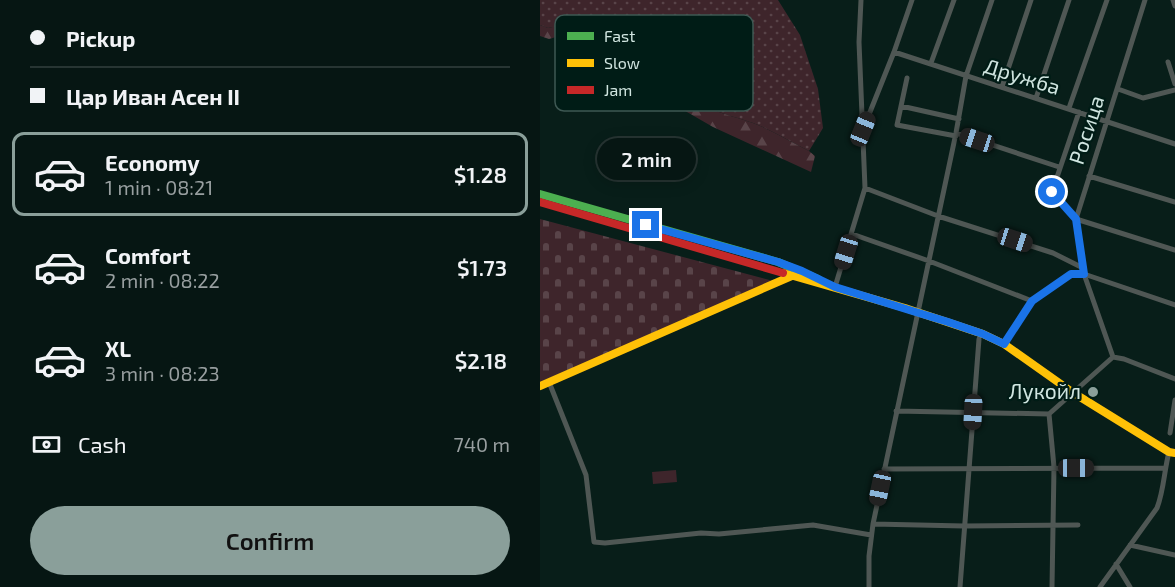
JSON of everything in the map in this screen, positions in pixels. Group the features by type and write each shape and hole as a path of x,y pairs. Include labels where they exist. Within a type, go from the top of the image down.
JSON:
{"street":[{"path":"835,287 866,188 859,42 861,0"},
{"path":"863,129 912,0"},
{"path":"931,63 954,0"},
{"path":"869,587 869,556 873,524 956,134 966,76 992,0"},
{"path":"1002,87 1031,0"},
{"path":"1036,98 1069,0"},
{"path":"1069,108 1107,0"},
{"path":"1138,0 1146,1"},
{"path":"1173,0 1175,6"},
{"name":"Росица","path":"1113,357 1083,271 1076,219 1146,1"},
{"name":"Дружба","path":"894,51 1175,144"},
{"path":"1168,62 1175,84"},
{"path":"907,78 897,125 956,134 1059,167"},
{"path":"1118,89 1143,98 1175,90"},
{"path":"901,106 959,119"},
{"path":"1079,112 1052,192 1076,219 1175,250"},
{"path":"1089,176 1175,201"},
{"path":"866,188 938,216 1053,253 1083,271 1175,305"},
{"path":"540,194 802,271 835,287"},
{"path":"540,202 835,287 983,334 1004,344 1072,392 1172,452 1165,468 1162,494 1157,508 1100,587"},
{"path":"852,234 1032,301"},
{"path":"540,386 802,271"},
{"path":"1004,344 1032,301 1071,274 1083,271"},
{"path":"960,587 979,339"},
{"path":"896,411 1048,414 1113,357 1125,359 1175,379"},
{"path":"549,382 586,475 594,542 605,543 813,525 871,535"},
{"path":"1170,433 1175,400"},
{"path":"1048,414 1054,468 1052,587"},
{"path":"884,469 1165,468"},
{"path":"873,524 1078,525"},
{"path":"1130,545 1175,555"},
{"path":"1116,564 1130,587"}],"green space":[{"path":"540,0 778,0 800,35 818,89 823,128 809,151 760,126 716,111 753,111 753,15 555,15 555,27 548,28 540,25"},
{"path":"540,25 548,28 555,27 555,37 549,39 540,36"},
{"path":"685,111 717,111 760,126 815,156 811,172 713,127"},
{"path":"540,219 777,282 540,382"},
{"path":"676,470 677,482 653,484 652,472"}],"traffic: fast":[{"path":"540,194 778,262 818,279"}],"traffic: slow":[{"path":"783,273 905,308 983,334 1004,344 1072,392 1169,452 1175,453"},
{"path":"540,386 794,275"}],"traffic: jam":[{"path":"540,202 783,273"}],"place":[{"name":"Лукойл","path":"1093,392"}],"route":[{"path":"646,225 778,262 835,287 948,322 1004,344 1032,301 1071,274 1084,274 1076,219 1052,192"}]}
